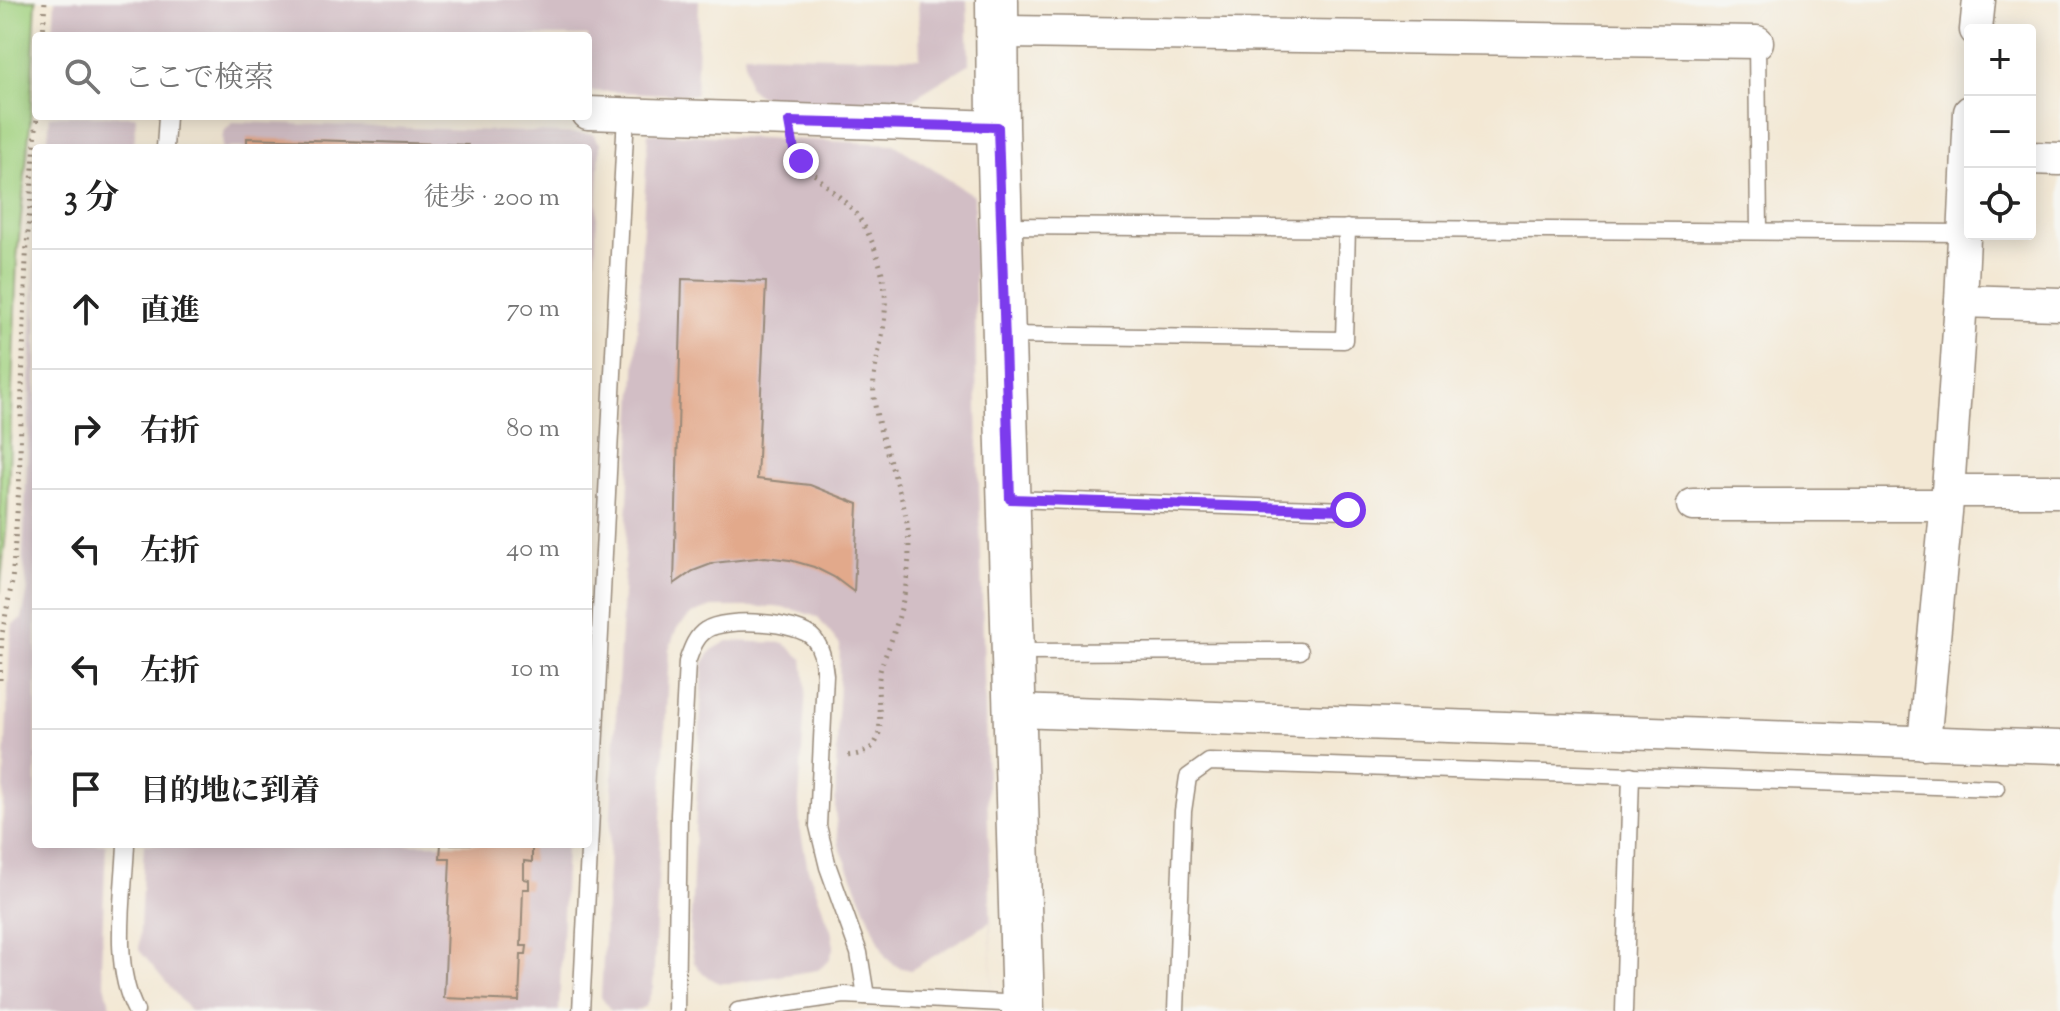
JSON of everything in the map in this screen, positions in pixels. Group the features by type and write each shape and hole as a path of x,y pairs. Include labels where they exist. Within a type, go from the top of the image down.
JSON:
{"street":[{"path":"1977,24 1979,0"},
{"path":"1023,1007 998,127 998,16 1757,42"},
{"path":"592,113 998,127"},
{"path":"2036,158 2060,159"},
{"path":"1924,743 1947,498 1967,168"},
{"path":"1961,301 2060,304"},
{"path":"1693,505 1947,498 2060,491"},
{"path":"1016,711 2060,747"}],"lane":[{"path":"1757,42 1759,231"},
{"path":"592,701 626,114"},
{"path":"165,144 167,120"},
{"path":"1001,226 1962,233"},
{"path":"1005,335 1344,340 1347,228"},
{"path":"1010,499 1348,510"},
{"path":"676,1011 679,815 687,662 694,643 704,631 723,623 798,629 813,638 822,653 825,675 818,826 828,867 859,953 866,996"},
{"path":"1015,652 1300,651"},
{"path":"1176,1011 1183,811 1188,777 1209,762 1996,788"},
{"path":"1624,1011 1631,775"},
{"path":"126,848 121,962 126,989 136,1011"},
{"path":"581,1011 587,848"},
{"path":"738,1011 844,995 1023,1007"}],"path":[{"path":"43,32 45,0"},
{"path":"35,144 37,120"},
{"path":"789,122 794,150 801,161 852,209 871,238 885,280 886,302 873,393 877,428 900,494 908,531 907,588 879,678 880,730 876,745 854,756 820,757"},
{"path":"0,680 2,634 12,582 19,486 26,258 32,181"}],"shaded area":[{"path":"55,0 699,0 696,95 592,91 592,32 53,32"},
{"path":"918,0 967,0 969,64 899,107 777,101 758,95 748,86 744,54 920,58"},
{"path":"50,120 136,120 134,144 47,144"},
{"path":"234,122 593,134 600,144 592,325 592,144 222,144 223,132"},
{"path":"648,133 894,144 974,196 993,1011 990,922 911,970 898,967 886,958 839,845 835,811 840,645 817,617 775,607 712,607 692,614 677,628 669,649 653,987 646,1006 635,1011 611,1011 601,997"},
{"path":"32,345 32,848 106,848 101,967 110,1005 115,1011 0,1011 0,880 10,644 13,624 22,619 28,590 23,558"},
{"path":"728,641 784,643 803,659 806,687 800,828 808,869 834,946 829,961 818,970 719,983 703,974 694,962 690,941 703,663 712,650"},
{"path":"144,848 566,848 559,1011 190,1011 139,950"}],"green space":[{"path":"0,0 36,0 34,32 32,32 30,124 17,259 7,521 0,593"}],"building":[{"path":"247,138 436,144 247,144"},
{"path":"682,279 766,282 757,479 810,485 858,504 854,592 814,567 765,557 714,563 693,571 674,584"},
{"path":"441,848 532,848 532,862 524,861 524,879 529,880 529,889 523,889 521,946 527,946 526,954 521,954 519,1001 444,998 450,858 440,858"}],"route":[{"path":"801,161 794,150 789,122 998,127 1010,499 1348,510"}]}
